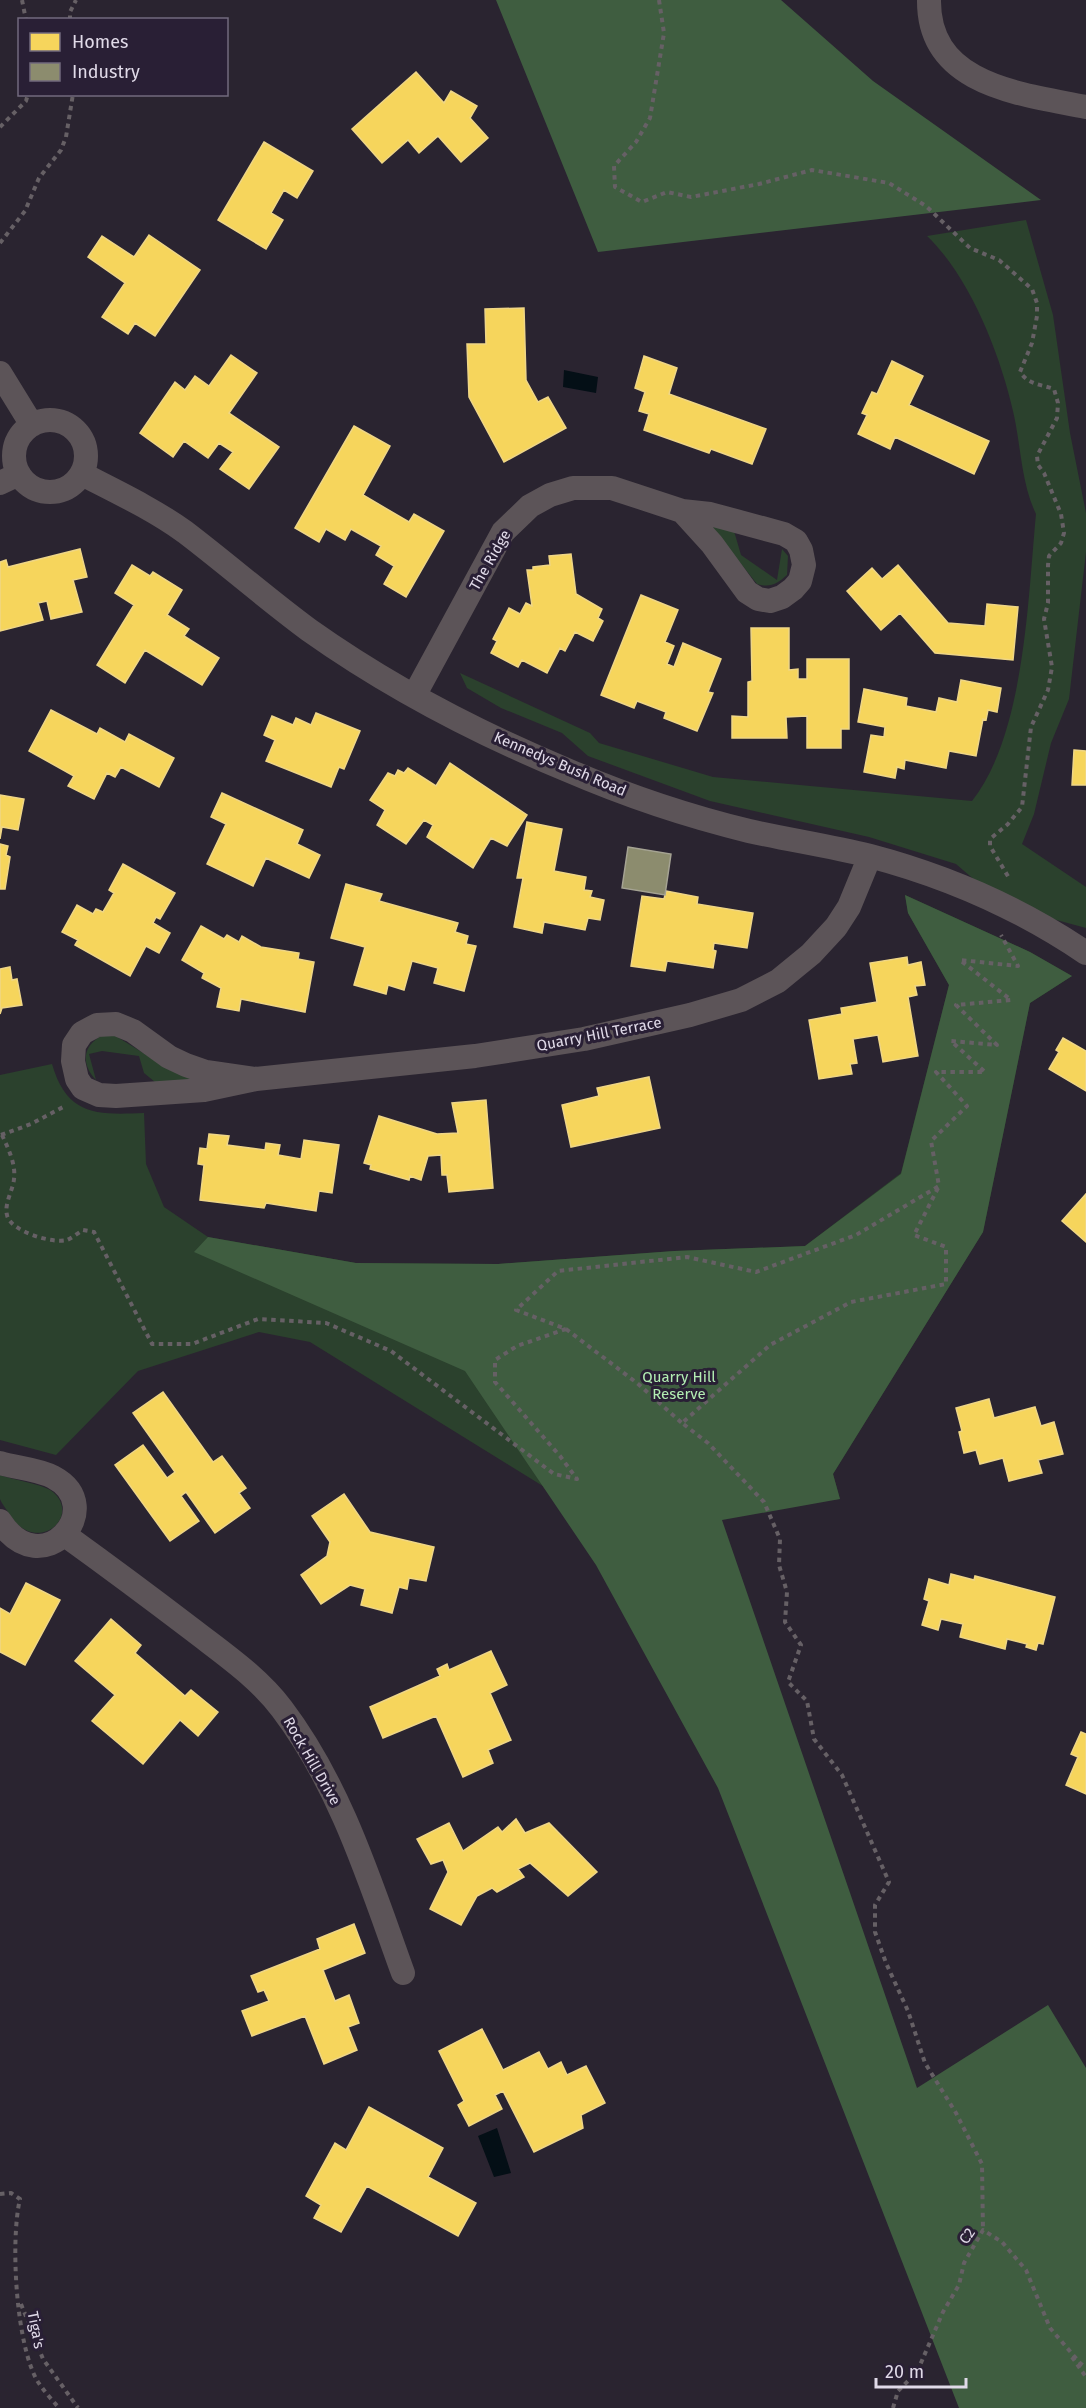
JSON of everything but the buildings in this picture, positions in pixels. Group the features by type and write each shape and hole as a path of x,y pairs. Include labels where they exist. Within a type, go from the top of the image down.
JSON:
{"street":[{"path":"929,0 928,12 935,36 951,61 974,77 1006,91 1086,107"},
{"path":"0,373 33,425"},
{"path":"55,421 75,431 84,443 86,459 82,474 67,488 51,492 10,478 16,447 22,434 33,425 55,421"},
{"name":"Kennedys Bush Road","path":"82,474 177,526 311,631 414,696 514,747 621,791 746,830 870,856 916,871 1005,906 1086,952"},
{"name":"The Ridge","path":"414,696 494,546 513,521 530,506 550,495 573,488 596,486 631,492 682,511 710,514 784,534 796,541 801,550 804,565 800,580 782,597 770,601 752,596 738,582 712,544 682,511"},
{"name":"Quarry Hill Terrace","path":"256,1079 206,1072 186,1065 169,1057 133,1031 116,1024 96,1025 82,1033 74,1045 73,1062 77,1078 83,1088 99,1095 116,1096 204,1090 256,1079 475,1056 584,1039 690,1015 741,1000 777,981 811,954 836,927 849,907 870,856"},
{"path":"0,1463 53,1477 72,1495 75,1508 73,1523 65,1535 52,1544 36,1547 20,1543 0,1521"},
{"name":"Rock Hill Drive","path":"65,1535 242,1667 281,1707 310,1750 333,1793 357,1846 404,1973"}],"path":[{"path":"22,0 26,18"},
{"path":"70,18 70,12 76,0"},
{"path":"659,0 664,33 650,118 636,142 614,166 615,187 642,202 667,192 691,197 759,184 812,170 889,183 926,206 970,248 999,260 1032,289 1037,303 1032,343 1020,372 1025,379 1036,385 1054,389 1058,403 1057,418 1037,456 1038,465 1044,473 1061,514 1064,533 1061,543 1049,556 1048,603 1044,619 1052,667 1048,690 1031,727 1022,807 1008,824 990,839 990,846 1010,879 1005,906 996,927 1018,966 960,960 1011,1000 956,1005 997,1045 951,1041 985,1072 936,1072 967,1106 931,1141 939,1186 914,1235 946,1247 946,1284 851,1302 770,1345 682,1423"},
{"path":"0,127 26,101 27,96"},
{"path":"0,243 25,211 39,178 61,150 66,137 73,96"},
{"path":"83,1088 70,1102 58,1110 1,1135 12,1159 15,1177 6,1214 11,1224 28,1233 52,1241 67,1240 83,1230 94,1232 152,1344 192,1344 258,1319 326,1323 390,1351 554,1474 577,1479 561,1456 495,1382 495,1360 517,1346 566,1329"},
{"path":"939,1186 856,1235 756,1272 687,1257 558,1271 516,1310 566,1329 637,1383 708,1443 764,1502 780,1539 779,1565 788,1592 785,1622 801,1646 788,1682 807,1701 814,1739 842,1775 888,1882 875,1905 875,1932 908,2011 925,2063 956,2113 982,2164 983,2230"},
{"name":"Tiga's","path":"0,2194 11,2193 20,2199 15,2233 23,2340 38,2381 59,2408"},
{"name":"C2","path":"893,2408 898,2391 917,2372 943,2312 959,2285 964,2263 983,2230 1002,2242 1026,2270 1050,2328 1086,2368"},
{"path":"19,2299 43,2359 78,2408"},
{"path":"1050,2328 1086,2377"}],"green space":[{"path":"496,0 781,0 873,81 1041,200 598,252"},
{"path":"1026,220 1053,315 1070,433 1086,513 1086,552 1069,699 1051,743 1034,814 1022,844 1086,887 1086,928 1005,906 956,864 869,837 710,801 588,756 562,733 501,708 467,688 460,673 590,733 599,743 713,777 972,801 990,773 1003,740 1013,703 1026,624 1036,514 1027,490 1016,424 1007,389 991,341 970,294 943,253 927,236"},
{"path":"707,521 734,531 741,555 777,580 782,549 788,556 787,575 773,584 766,586 757,584"},
{"name":"Quarry Hill Reserve","path":"905,895 1030,952 1072,976 1030,1003 983,1232 833,1474 840,1499 606,1525 310,1342 259,1332 138,1371 56,1455 0,1440 0,1075 52,1064 66,1094 86,1109 112,1114 144,1113 146,1164 164,1207 208,1237 356,1263 498,1264 674,1251 805,1246 901,1173 949,985 908,913"},
{"path":"905,895 1030,952 1072,976 1030,1003 983,1232 833,1474 840,1499 722,1520 917,2088 1048,2005 1086,2068 1086,2408 959,2408 718,1788 596,1565 465,1371 194,1252 208,1237 356,1263 498,1264 674,1251 805,1246 901,1174 949,985 908,913"},
{"path":"103,1035 114,1035 171,1070 198,1080 155,1082 144,1073 139,1056 102,1051 89,1054 96,1080 88,1067 86,1055 91,1044"},
{"path":"0,1475 53,1492 61,1502 62,1512 59,1521 52,1528 43,1532 32,1532 21,1527 0,1499"}],"shaded area":[{"path":"564,370 598,377 596,393 563,387"},
{"path":"497,2128 511,2173 494,2177 478,2136"}]}
